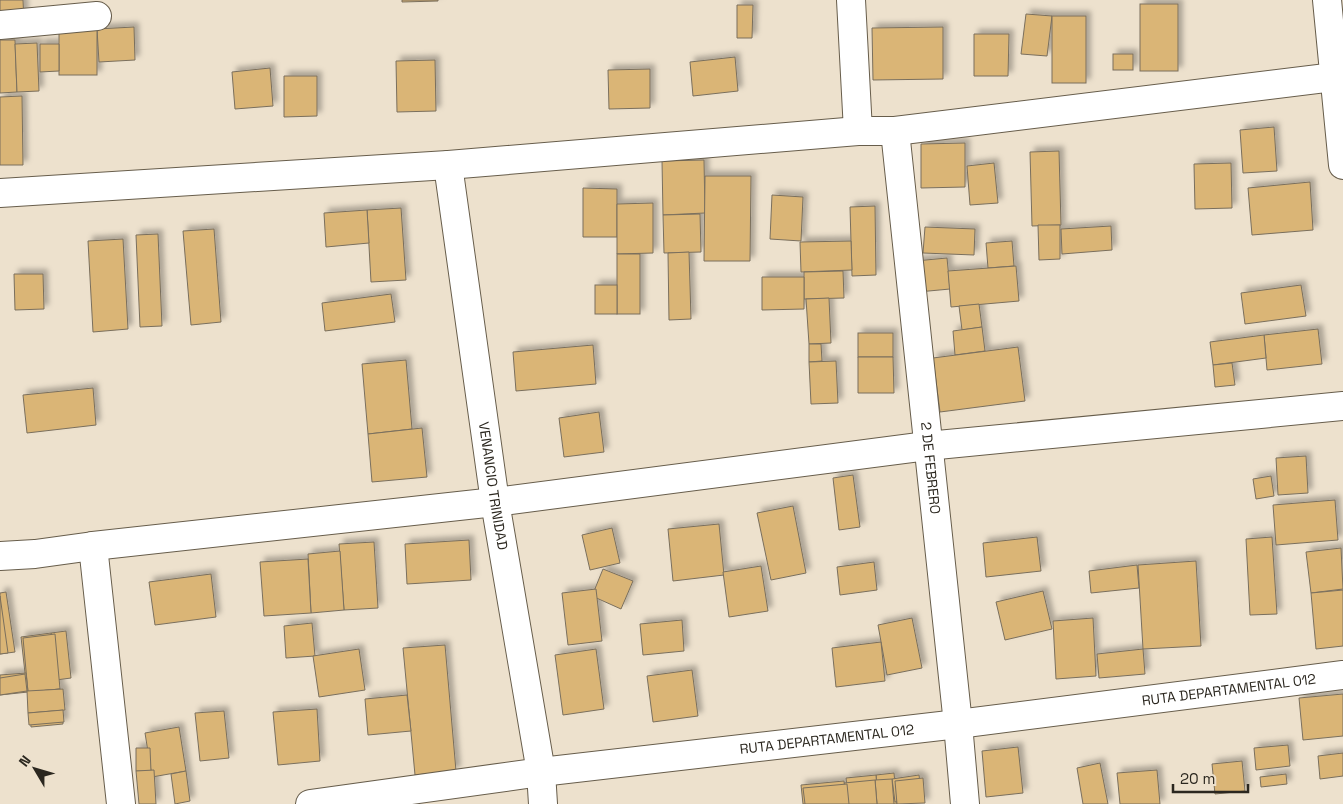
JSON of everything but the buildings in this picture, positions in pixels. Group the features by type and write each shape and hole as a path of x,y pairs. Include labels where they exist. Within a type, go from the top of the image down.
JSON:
{"street":[{"path":"851,0 858,131"},
{"path":"1327,0 1339,76 1343,165"},
{"path":"0,25 98,16"},
{"path":"0,193 448,165 858,131 895,131 1339,76"},
{"name":"2 DE FEBRERO","path":"895,131 965,804"},
{"name":"VENANCIO TRINIDAD","path":"448,165 494,502 541,772 544,804"},
{"path":"0,556 35,554 494,502 927,446 1343,406"},
{"path":"93,546 121,804"},
{"name":"RUTA DEPARTAMENTAL 012","path":"310,804 541,772 958,724 1343,675"}]}
